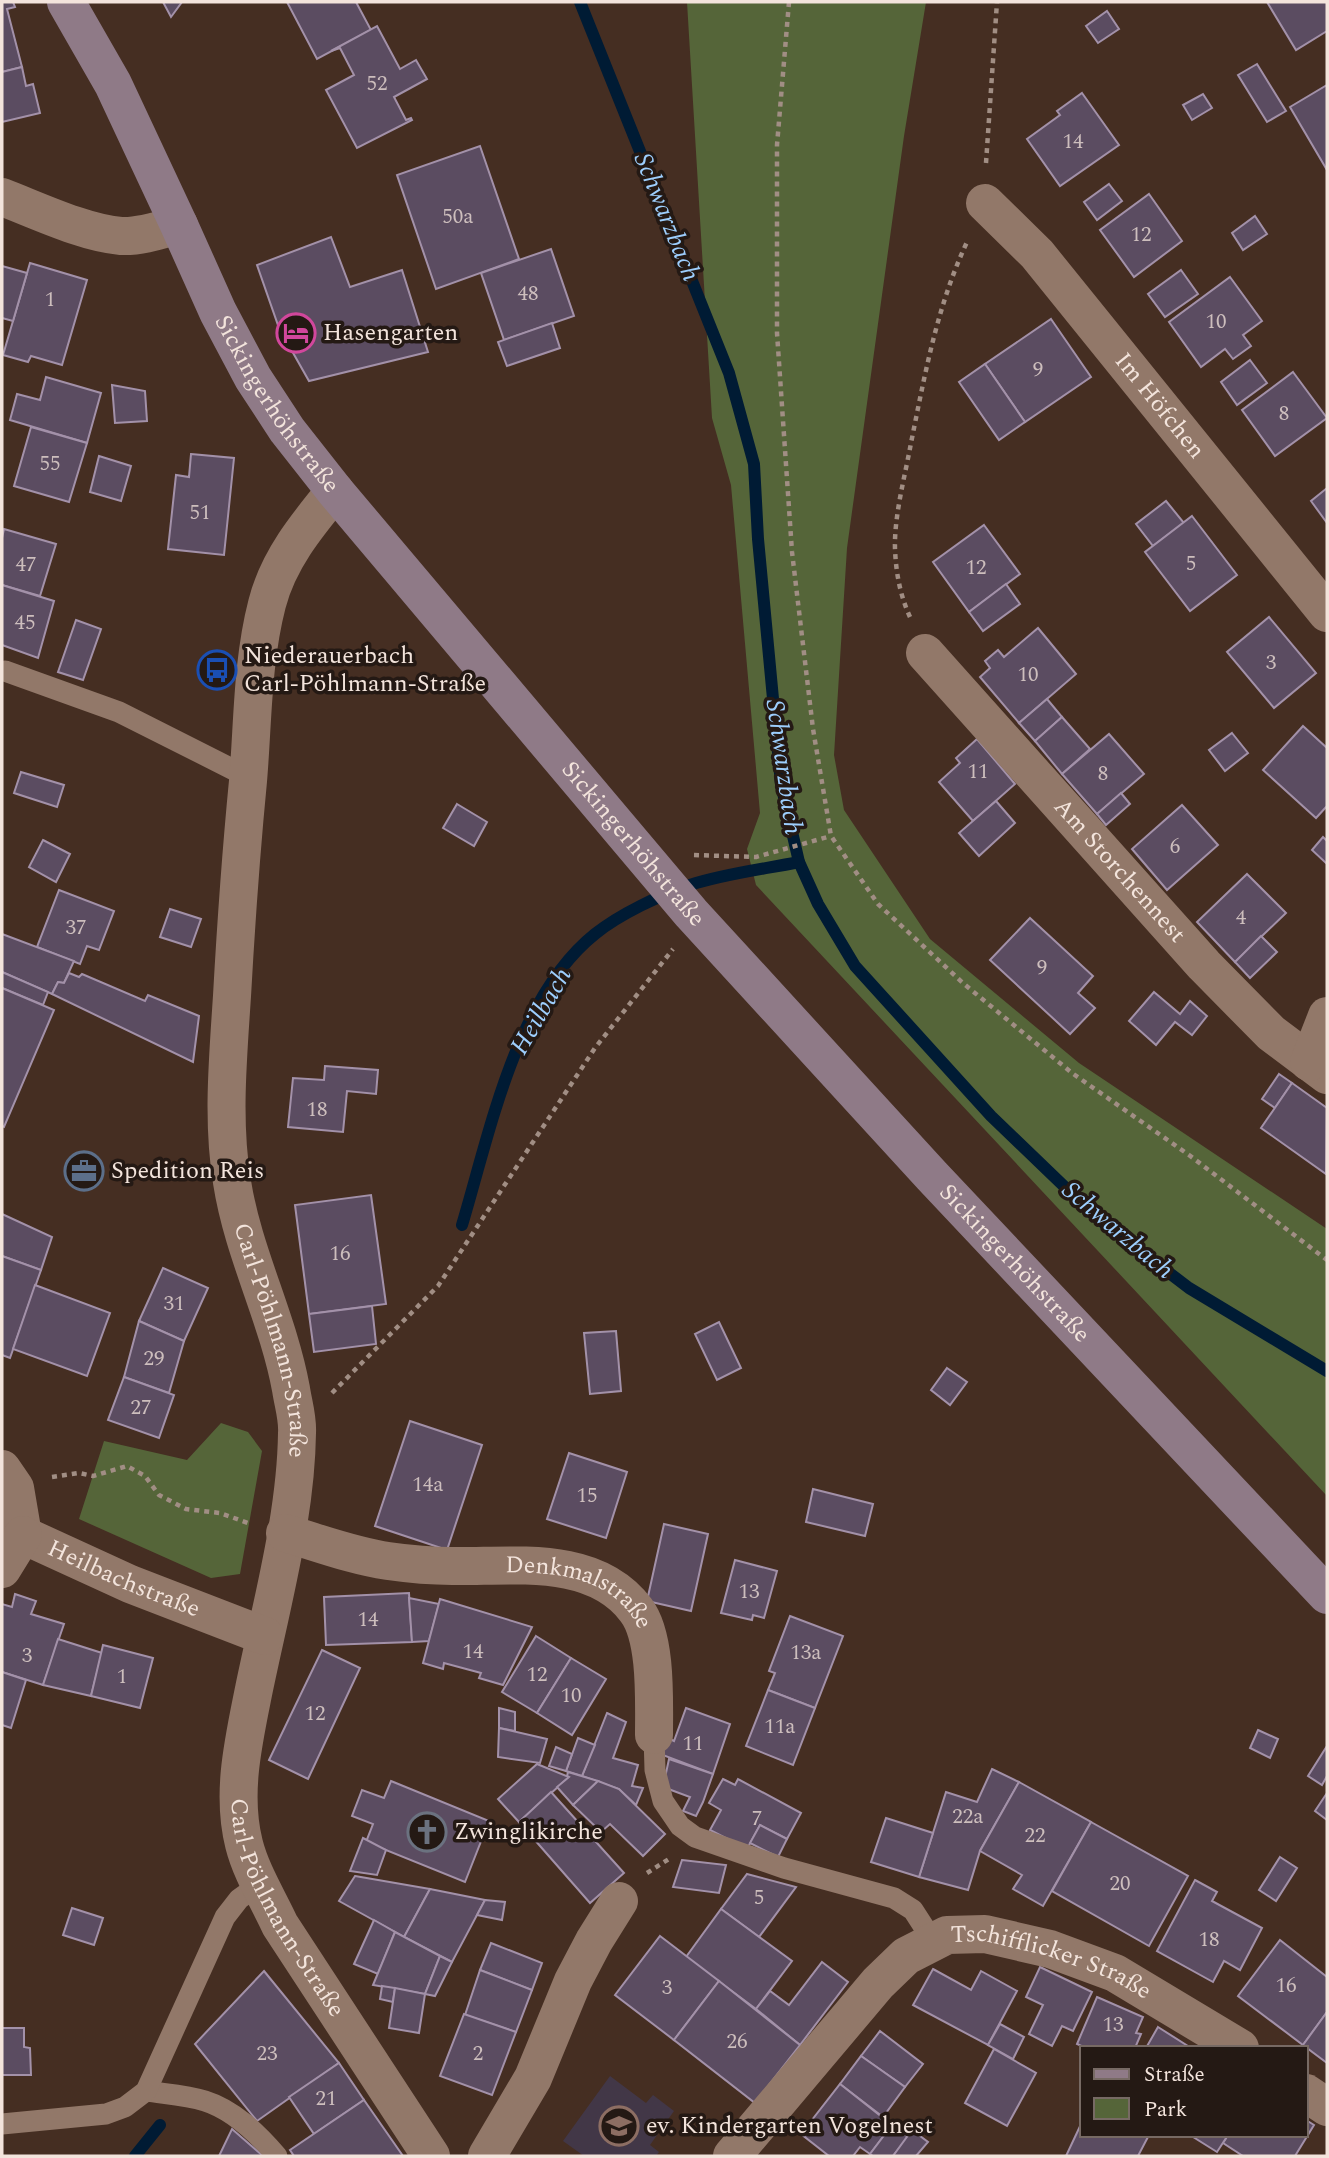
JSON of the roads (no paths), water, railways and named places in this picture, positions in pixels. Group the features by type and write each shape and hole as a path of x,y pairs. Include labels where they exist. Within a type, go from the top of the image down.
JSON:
{"main road":[{"name":"Sickingerhöhstraße","path":"66,2 113,84 218,312 253,378 287,430 335,491 669,861 694,916 942,1186 1327,1595"}],"street":[{"path":"2,197 77,225 120,236 144,234 179,225"},
{"name":"Im Höfchen","path":"985,203 1037,254 1327,613"},
{"name":"Carl-Pöhlmann-Straße","path":"335,491 300,534 268,600 257,657 248,777 226,1122 232,1181 242,1230 288,1370 298,1427 296,1470 242,1750 239,1799 244,1844 280,1925 431,2156"},
{"name":"Am Storchennest","path":"925,653 1204,965 1271,1033 1318,1069"},
{"path":"1318,1069 1327,1016"},
{"path":"8,1479 23,1535"},
{"name":"Denkmalstraße","path":"285,1533 387,1561 450,1566 532,1565 576,1571 600,1581 620,1593 637,1611 645,1628 653,1663 654,1735"},
{"name":"Heilbachstraße","path":"2,1569 23,1535 130,1584 265,1636"},
{"path":"487,2156 533,2078 573,1981 593,1941 620,1900"},
{"name":"Tschifflicker Straße","path":"732,2156 878,1983 906,1956 947,1935 985,1934 1050,1949 1115,1973 1237,2046"},
{"path":"1308,2094 1327,2108"}],"lane":[{"path":"5,671 119,712 248,777"},
{"name":"Denkmalstraße","path":"654,1735 655,1770 663,1801 680,1826 695,1837 784,1868 894,1898 912,1910 933,1941"},
{"path":"2,2124 106,2114 125,2107 146,2091 226,1917 239,1899 260,1884"},
{"path":"146,2091 205,2101 256,2132 278,2156"}],"waterway":[{"name":"Schwarzbach","path":"580,2 729,373 754,464 758,539 781,784 799,862 818,904 855,966 991,1116 1096,1217 1189,1288 1327,1371"},
{"name":"Heilbach","path":"462,1225 509,1068 545,993 568,961 605,927 628,912 666,894 716,878 799,862"},
{"name":"Heilbach","path":"135,2156 160,2125"}],"place":[{"name":"Hasengarten","path":"296,333"},
{"name":"Niederauerbach Carl-Pöhlmann-Straße","path":"217,670"},
{"name":"Spedition Reis","path":"84,1171"},
{"name":"Zwinglikirche","path":"427,1832"},
{"name":"ev. Kindergarten Vogelnest","path":"619,2126"}]}
